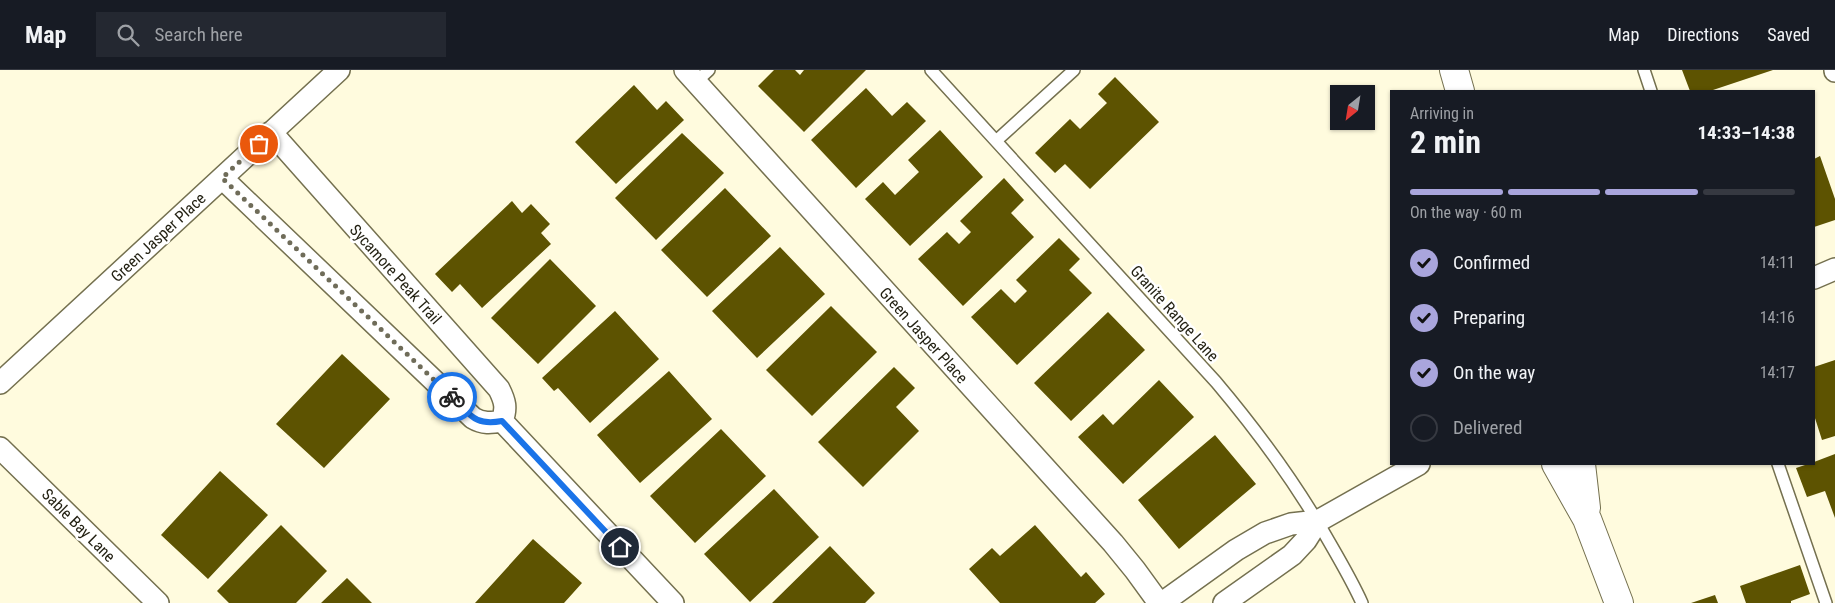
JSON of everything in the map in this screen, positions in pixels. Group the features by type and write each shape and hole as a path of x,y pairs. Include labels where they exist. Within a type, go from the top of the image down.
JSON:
{"street":[{"name":"Green Jasper Place","path":"0,383 339,70"},
{"path":"1454,70 1460,90"},
{"name":"Green Jasper Place","path":"697,74 1113,543 1160,603"},
{"name":"Sycamore Peak Trail","path":"272,132 499,389 505,400 506,410 502,421"},
{"path":"222,178 473,418 480,422 489,423 502,421 673,603"},
{"path":"1815,278 1835,268"},
{"name":"Sable Bay Lane","path":"0,448 158,603"},
{"path":"1160,603 1236,550 1265,533 1291,524 1318,521 1417,465"},
{"path":"1557,465 1587,519 1620,603"},
{"path":"1581,465 1587,519"},
{"path":"1224,603 1292,555 1306,540 1318,521"}],"lane":[{"name":"Granite Range Lane","path":"931,70 1227,395 1260,435 1318,521 1362,603"},
{"path":"996,141 1074,70"},
{"path":"1644,70 1651,90"},
{"path":"1778,465 1826,603"}],"building":[{"path":"774,70 795,70 800,75 804,70 866,70 804,132 758,86"},
{"path":"1682,70 1773,70 1713,90 1690,90"},
{"path":"1115,77 1159,122 1090,189 1065,164 1055,173 1035,153 1070,119 1080,129 1107,103 1098,94"},
{"path":"634,85 657,110 666,101 684,120 616,184 575,142"},
{"path":"866,88 892,116 907,102 926,121 856,188 811,140"},
{"path":"940,130 983,177 910,246 865,199 883,182 895,195 919,172 908,160"},
{"path":"682,133 724,173 656,240 615,198"},
{"path":"1820,156 1835,199 1835,220 1815,227 1815,158"},
{"path":"1004,178 1024,200 1011,213 1034,237 963,306 918,259 947,232 959,244 971,232 960,221"},
{"path":"725,188 771,236 707,297 661,250"},
{"path":"512,201 522,213 531,204 550,224 541,233 551,244 482,308 460,284 452,292 435,274"},
{"path":"1059,238 1080,259 1069,270 1092,293 1017,365 971,317 1001,289 1015,303 1027,291 1016,280"},
{"path":"780,247 825,294 757,358 712,311"},
{"path":"550,259 596,306 538,364 491,318"},
{"path":"831,306 877,352 812,416 766,370"},
{"path":"615,311 659,359 590,423 558,388 554,391 542,378"},
{"path":"1108,312 1145,350 1071,421 1034,383"},
{"path":"342,354 390,399 324,468 276,424"},
{"path":"1835,360 1835,436 1822,440 1815,418 1815,367"},
{"path":"894,367 915,388 896,407 919,431 863,487 818,442"},
{"path":"669,371 712,419 640,483 597,435"},
{"path":"1159,380 1194,417 1123,484 1078,437 1103,414 1113,425"},
{"path":"721,429 766,476 695,543 650,496"},
{"path":"1215,435 1256,484 1179,549 1138,500"},
{"path":"1835,454 1835,518 1825,491 1807,497 1796,468 1805,465 1815,465 1815,462"},
{"path":"220,471 268,515 208,579 161,535"},
{"path":"774,489 819,537 750,602 704,554"},
{"path":"281,525 327,571 296,603 229,603 217,591"},
{"path":"1035,525 1081,577 1086,572 1105,594 1095,603 1000,603 969,569 992,548 1000,556"},
{"path":"533,539 582,583 564,603 475,603"},
{"path":"830,546 875,593 865,603 772,603"},
{"path":"1800,565 1810,594 1791,601 1791,603 1746,603 1740,586"},
{"path":"347,578 372,603 321,603"},
{"path":"1715,595 1718,603 1691,603"}],"way so far":[{"path":"259,144 222,178 452,397"}],"route":[{"path":"452,397 473,418 480,422 502,421 620,547"}]}
